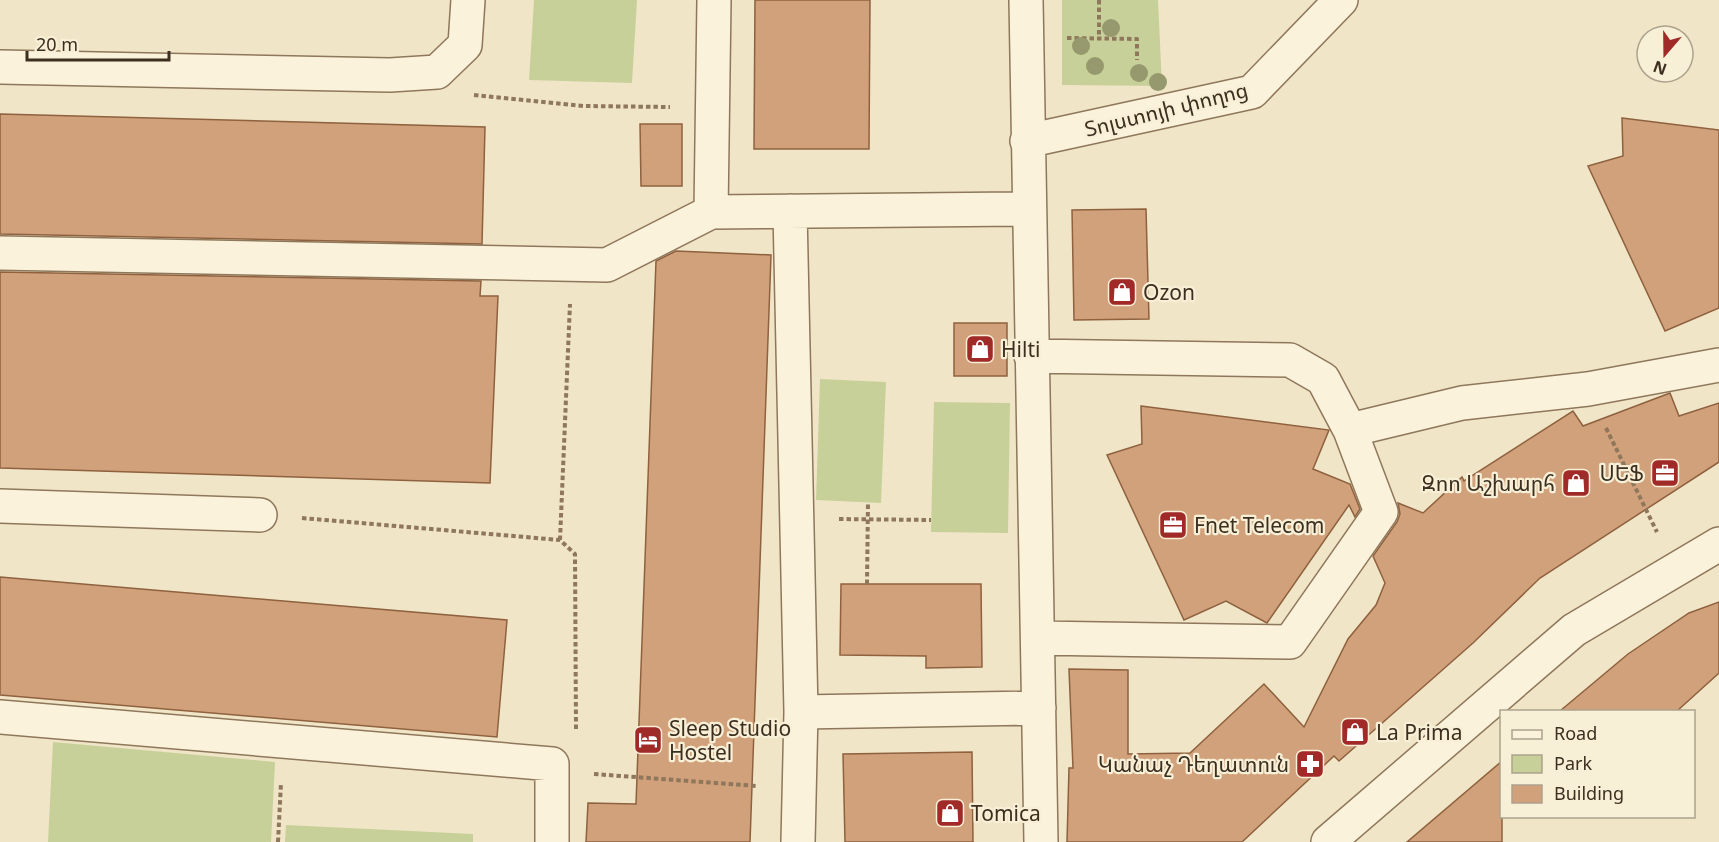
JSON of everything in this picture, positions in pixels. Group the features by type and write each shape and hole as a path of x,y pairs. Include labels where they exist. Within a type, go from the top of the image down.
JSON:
{"street":[{"path":"0,67 390,75 437,72 465,45 468,0"},
{"path":"711,212 714,0"},
{"path":"1026,0 1041,842"},
{"name":"Տոլստոյի փողոց","path":"1027,141 1252,92 1341,0"},
{"path":"0,253 607,265 711,212 1028,209"},
{"path":"790,211 801,712 798,842"},
{"path":"1031,356 1290,360 1323,379 1350,430 1381,512 1290,642 1038,638"},
{"path":"1350,430 1462,403 1588,389 1719,365"},
{"path":"0,506 260,515"},
{"path":"1328,842 1574,630 1719,544"},
{"path":"1509,710 1583,646 1719,563"},
{"path":"801,712 1039,708"},
{"path":"0,717 283,741 564,769 552,842"},
{"path":"1358,842 1500,719"}],"path":[{"path":"1099,0 1099,38"},
{"path":"1027,38 1137,39 1137,60"},
{"path":"437,72 478,97 583,106 713,107"},
{"path":"560,540 572,265"},
{"path":"1588,389 1659,538"},
{"path":"867,584 868,502"},
{"path":"260,515 560,540 575,554 564,769 799,789"},
{"path":"797,518 932,520"},
{"path":"278,842 283,741"}],"green space":[{"path":"534,0 637,0 632,83 529,80"},
{"path":"1062,0 1158,0 1162,86 1062,85"},
{"path":"820,379 886,382 881,503 816,500"},
{"path":"934,402 1010,403 1008,533 931,532"},
{"path":"53,742 275,762 271,842 48,842"},
{"path":"286,825 473,834 473,842 285,842"}],"building":[{"path":"755,0 870,0 869,149 754,149"},
{"path":"0,114 485,127 482,244 0,234"},
{"path":"1622,118 1719,130 1719,308 1665,331 1588,166 1623,156"},
{"path":"640,124 682,124 682,186 641,186"},
{"path":"1146,209 1149,319 1074,320 1072,210"},
{"path":"676,251 771,255 750,842 586,842 588,803 636,804 656,261"},
{"path":"0,272 481,281 480,296 498,296 490,483 0,468"},
{"name":"Hilti","path":"954,323 1007,323 1007,376 954,376"},
{"path":"1670,393 1679,416 1719,403 1719,462 1540,578 1473,643 1339,761 1334,756 1242,842 1067,842 1069,768 1073,768 1069,669 1128,670 1128,754 1190,753 1264,684 1304,727 1348,639 1376,605 1385,583 1373,556 1397,522 1400,514 1398,503 1423,513 1462,477 1464,481 1573,411 1583,426"},
{"path":"1141,406 1329,430 1313,469 1350,484 1360,509 1355,517 1349,505 1267,623 1226,601 1184,620 1107,455 1142,444"},
{"path":"0,577 507,620 497,737 0,695"},
{"path":"841,584 981,584 982,667 926,668 926,656 840,655"},
{"path":"1719,602 1719,673 1678,710 1561,710 1628,654 1689,613"},
{"path":"972,752 973,842 845,842 843,754"},
{"path":"1500,763 1502,842 1407,842"}],"place":[{"name":"Ozon","path":"1122,292"},
{"name":"Hilti","path":"980,349"},
{"name":"ՍԵՖ","path":"1665,473"},
{"name":"Զոո Աշխարհ","path":"1576,483"},
{"name":"Fnet Telecom","path":"1173,525"},
{"name":"La Prima","path":"1355,732"},
{"name":"Sleep Studio Hostel","path":"648,740"},
{"name":"Կանաչ Դեղատուն","path":"1310,764"},
{"name":"Tomica","path":"950,813"}]}
